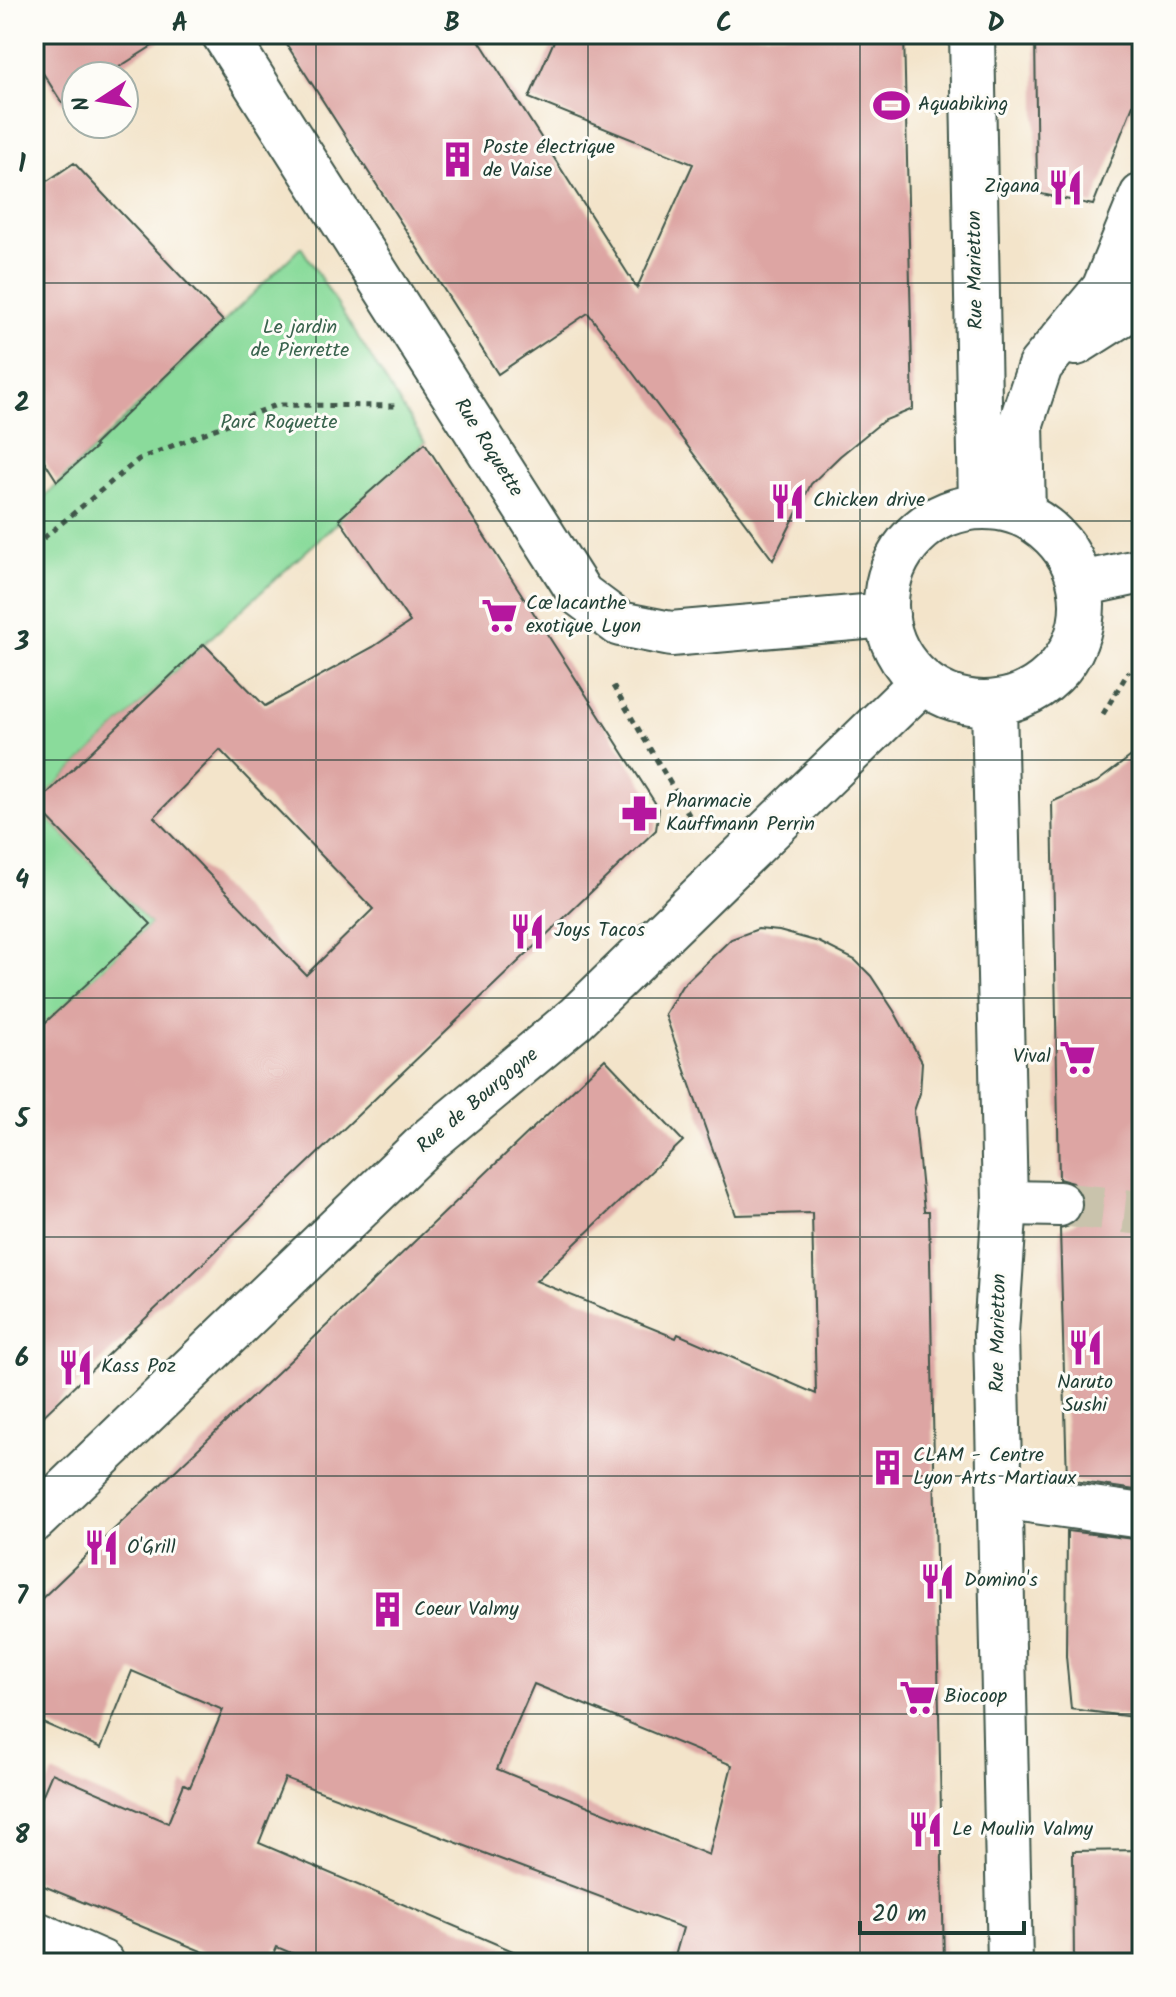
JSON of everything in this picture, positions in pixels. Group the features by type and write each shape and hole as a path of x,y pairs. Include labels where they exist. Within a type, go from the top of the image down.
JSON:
{"main road":[{"name":"Rue Roquette","path":"224,34 581,595 620,624 671,634 887,615"},
{"name":"Rue Marietton","path":"972,34 1002,510"},
{"path":"1002,510 1021,423 1040,366 1104,289 1142,196"},
{"path":"1040,366 1142,301"},
{"path":"1002,510 1049,531 1069,555 1081,584 1082,617 1072,649 1054,676 1026,695 994,703 969,702 945,695 922,682 905,663 893,641 887,615 888,588 895,563 910,540 930,522 955,511 1002,510"},
{"path":"1081,584 1142,571"},
{"name":"Rue de Bourgogne","path":"34,1520 432,1138 576,1018 922,682"},
{"name":"Rue Marietton","path":"994,703 1005,1203 996,1333 1010,1963"},
{"path":"1005,1203 1059,1204"},
{"path":"1000,1496 1142,1516"},
{"path":"34,1933 102,1963"}],"path":[{"path":"34,546 139,459 276,405 411,405"},
{"path":"1103,714 1129,671"},
{"path":"613,686 698,832"}],"green space":[{"name":"Parc Roquette","path":"301,247 425,443 204,644 35,805 151,924 34,1034 34,507"}],"building":[{"path":"34,34 171,34 130,60 60,60 60,100 34,59"},
{"path":"280,34 475,34 637,288 693,164 529,98 557,34 904,34 913,409 883,421 811,484 773,560 588,313 498,374"},
{"path":"1035,34 1142,34 1142,82 1093,205 1037,193"},
{"path":"74,163 223,321 94,445 96,447 57,481 34,445 34,190"},
{"path":"425,443 659,809 656,830 34,1425 34,1033 151,924 35,805 204,644 265,706 373,647 410,622 339,519","holes":["220,750 373,909 306,975 154,817"]},
{"path":"1142,748 1142,1491 1067,1480 1060,1229 1080,1218 1084,1204 1080,1191 1073,1183 1059,1179 1052,802 1097,782"},
{"path":"758,929 779,931 819,942 855,960 871,976 894,1011 922,1062 920,1093 914,1111 924,1211 929,1211 944,1963 673,1963 683,1928 285,1778 259,1843 541,1963 315,1963 277,1947 270,1963 230,1963 34,1882 34,1815 52,1773 168,1823 184,1784 190,1787 223,1710 132,1671 101,1748 34,1719 34,1606 605,1059 683,1141 536,1281 676,1338 678,1334 816,1394 812,1213 736,1215 665,1014 682,986 731,939","holes":["534,1684 732,1765 709,1855 497,1769"]},
{"path":"1067,1531 1142,1540 1142,1718 1071,1709 1066,1656"},
{"path":"1142,1850 1142,1963 1074,1963 1073,1851"}],"tunnel":[{"path":"1059,1204 1142,1213"}],"place":[{"name":"Aquabiking","path":"892,105"},
{"name":"Poste électrique de Vaise","path":"457,159"},
{"name":"Zigana","path":"1066,187"},
{"name":"Chicken drive","path":"787,501"},
{"name":"Cœlacanthe exotique Lyon","path":"500,615"},
{"name":"Pharmacie Kauffmann Perrin","path":"640,813"},
{"name":"Joys Tacos","path":"528,931"},
{"name":"Vival","path":"1077,1057"},
{"name":"Naruto Sushi","path":"1085,1348"},
{"name":"Kass Poz","path":"75,1367"},
{"name":"CLAM - Centre Lyon Arts Martiaux","path":"887,1467"},
{"name":"O'Grill","path":"101,1548"},
{"name":"Domino's","path":"938,1581"},
{"name":"Coeur Valmy","path":"388,1610"},
{"name":"Biocoop","path":"918,1697"},
{"name":"Le Moulin Valmy","path":"926,1830"}],"park label":[{"name":"Le jardin de Pierrette","path":"300,340"}]}
